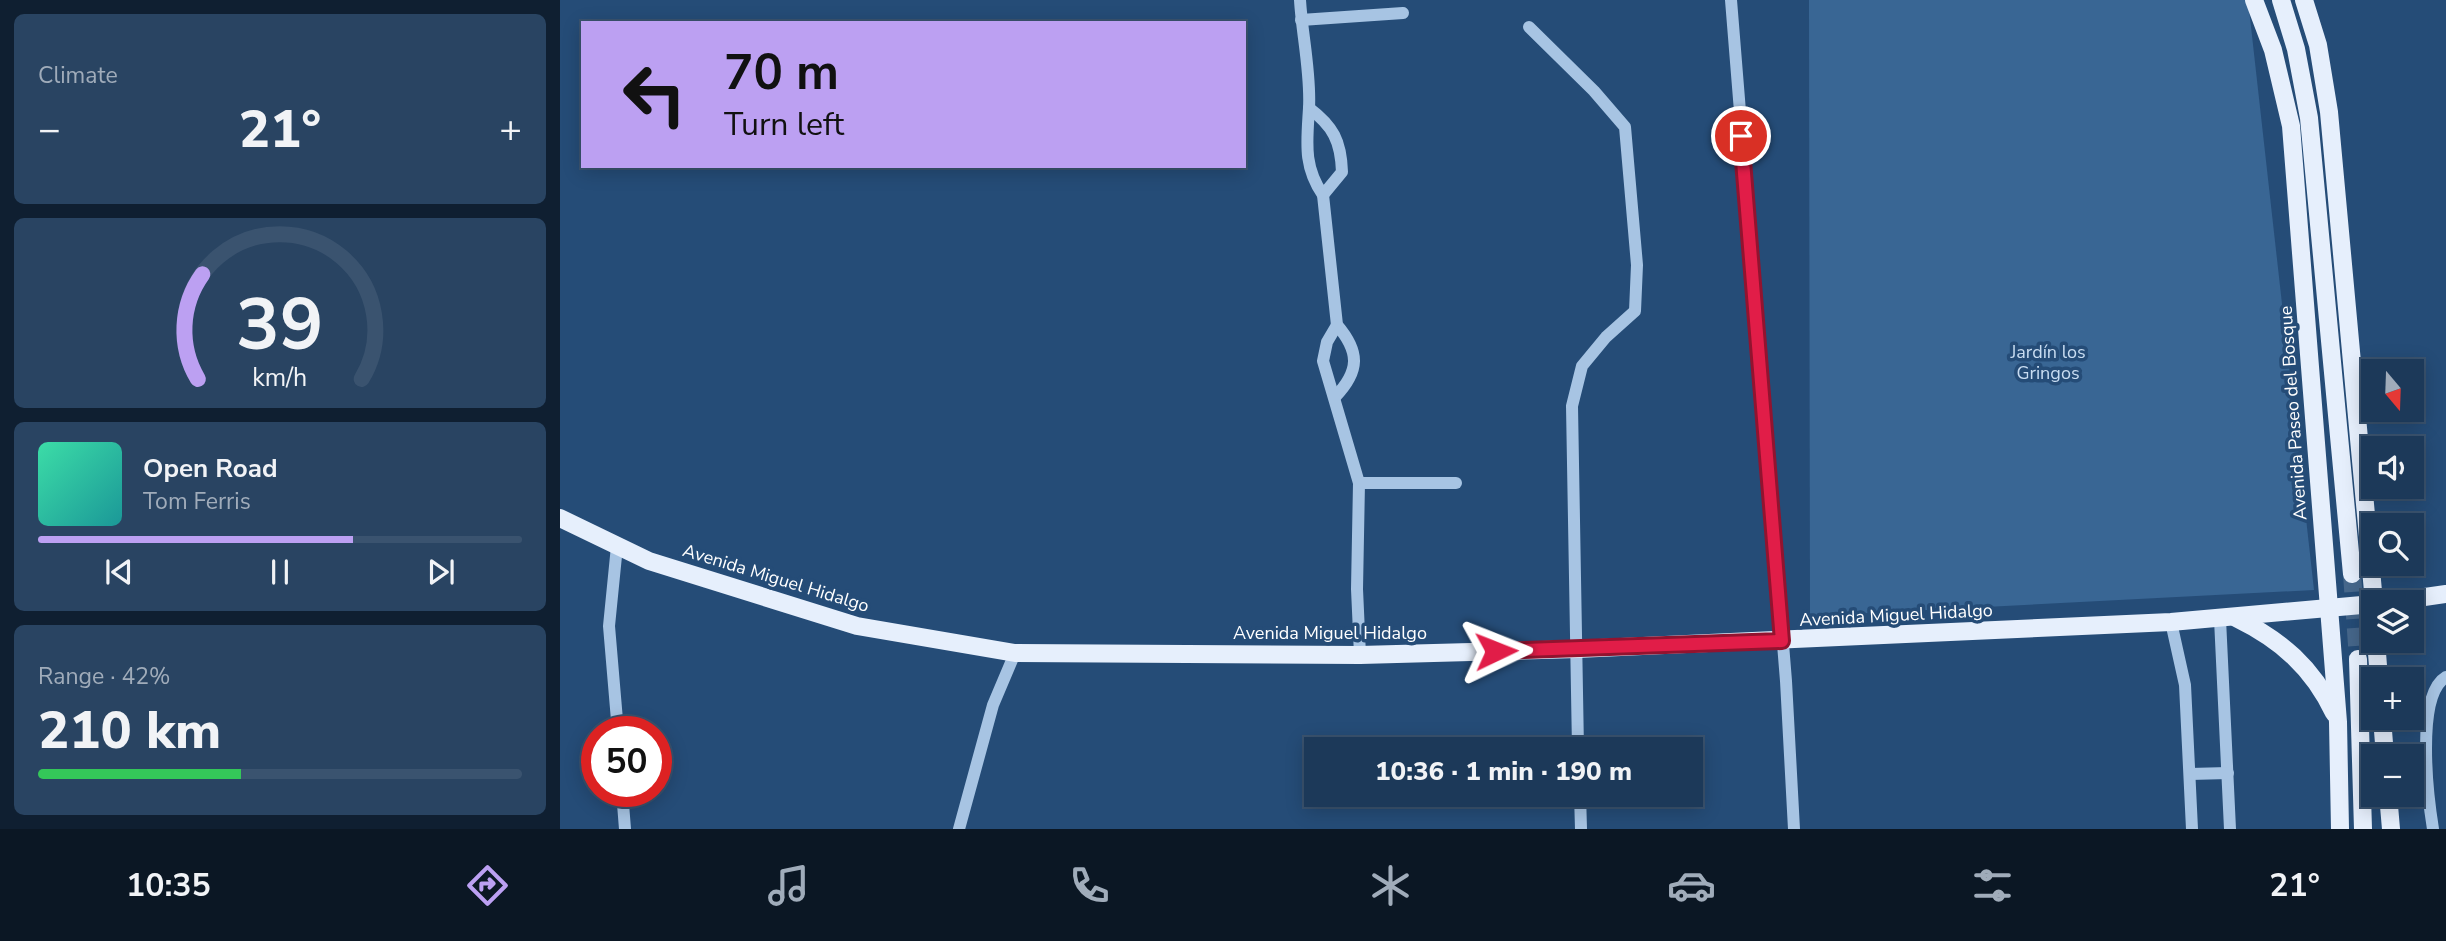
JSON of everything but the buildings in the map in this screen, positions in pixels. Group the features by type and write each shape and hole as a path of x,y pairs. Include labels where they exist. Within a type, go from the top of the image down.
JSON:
{"main road":[{"name":"Avenida Paseo del Bosque","path":"2254,0 2273,50 2291,126 2338,722 2340,829"},
{"path":"2281,0 2296,49 2309,118 2352,573"},
{"path":"2304,0 2318,45 2329,112 2372,590"},
{"name":"Avenida Miguel Hidalgo","path":"560,518 649,561 857,626 1015,653 1360,655 1577,649 2228,619 2361,605"},
{"path":"2424,597 2446,594"},
{"path":"2228,619 2263,631 2301,663 2325,695 2338,722"},
{"path":"2358,660 2363,829"},
{"path":"2389,807 2390,829"}],"street":[{"path":"1300,0 1309,108 1306,155 1313,180 1324,195 1336,325 1327,342 1323,361 1326,380 1335,397 1359,483 1357,589 1360,655"},
{"path":"1731,0 1782,641 1794,829"},
{"path":"1301,20 1403,13"},
{"path":"1529,27 1594,91 1625,127 1637,265 1635,311 1606,337 1582,366 1572,405 1578,737"},
{"path":"1309,108 1329,123 1341,146 1342,172 1324,195"},
{"path":"1335,397 1349,382 1355,361 1350,341 1336,325"},
{"path":"1359,483 1456,483"},
{"path":"617,546 609,626 617,716"},
{"path":"2228,619 2230,829"},
{"path":"2172,622 2185,685 2192,829"},
{"path":"958,829 993,705 1015,653"},
{"path":"2433,829 2426,788 2430,701 2446,677"},
{"path":"2190,774 2228,773"},
{"path":"623,807 625,829"},
{"path":"1580,807 1581,829"}],"green space":[{"name":"Jardín los Gringos","path":"1809,0 2248,0 2314,590 1810,616"}],"tunnel":[{"path":"2352,574 2358,659"}],"route":[{"path":"1496,651 1782,641 1741,136"}]}
